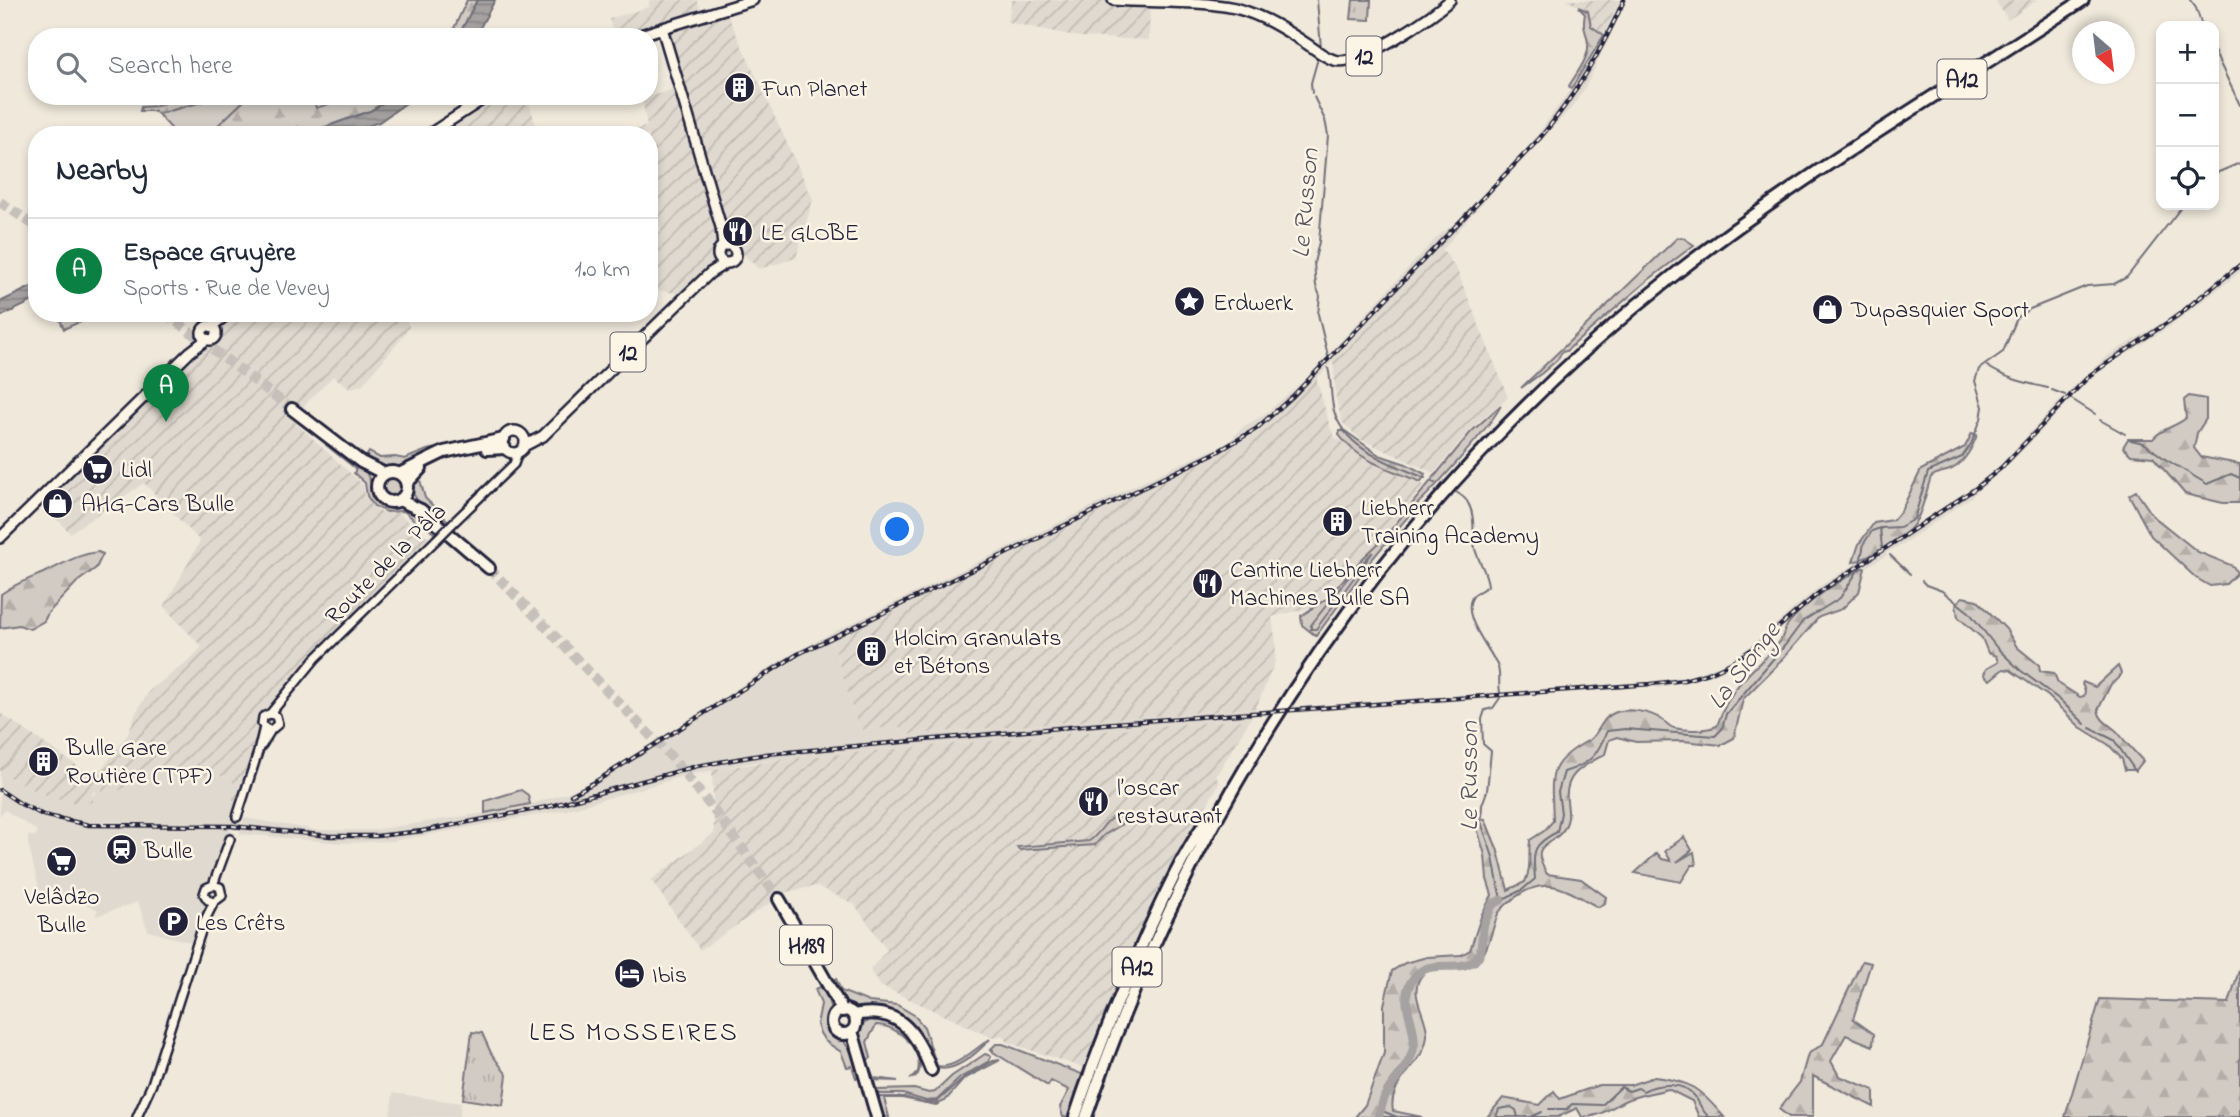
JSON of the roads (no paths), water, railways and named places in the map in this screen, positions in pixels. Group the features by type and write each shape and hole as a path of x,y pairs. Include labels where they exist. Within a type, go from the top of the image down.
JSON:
{"highway":[{"name":"A12","path":"1077,1117 1092,1065 1124,985 1167,889 1206,821 1279,698 1353,593 1435,493 1542,381 1638,296 1740,217 2070,0"},
{"name":"A12","path":"1086,1117 1129,1000 1160,929 1200,847 1244,767 1343,618 1390,556 1448,488 1565,368 1682,269 1797,185 2083,0"},
{"path":"292,409 382,478 377,491 383,499 390,502 399,500 421,510 489,568"},
{"name":"12","path":"382,478 399,474 444,452 514,446"},
{"name":"12","path":"399,500 416,471 444,457 468,451 514,446"},
{"path":"399,474 421,510"},
{"name":"H189","path":"779,899 847,1021"},
{"path":"877,1117 847,1021 875,1014 889,1015 905,1024 913,1032 928,1071"}],"main road":[{"path":"658,29 753,0"},
{"name":"12","path":"1113,0 1193,2 1235,8 1274,23 1331,59 1342,62 1365,55 1425,19 1450,0"},
{"path":"662,28 727,246 736,251 731,262 723,261 718,253 727,246"},
{"path":"442,126 474,105"},
{"name":"12","path":"514,446 547,432 723,261"},
{"path":"0,538 205,337 214,338 214,329 220,322"}],"street":[{"name":"Route de la Pâla","path":"291,688 277,726 267,728 263,717 270,714 291,688 316,658 509,468 514,446"},
{"path":"270,714 278,719"},
{"path":"237,817 267,728"},
{"path":"137,1117 170,1032 211,901 222,896 216,886 230,839"},
{"path":"211,901 205,896 205,890 216,886"},
{"path":"130,1117 143,1103"}],"waterway":[{"name":"Le Russon","path":"1317,0 1321,48"},
{"path":"2190,0 2200,21"},
{"name":"Le Russon","path":"1312,93 1311,83 1318,58"},
{"path":"2219,61 2240,105"},
{"name":"Le Russon","path":"1314,97 1325,120 1328,135 1319,242 1314,263 1316,286 1320,296 1318,314 1328,356"},
{"name":"La Sionge","path":"2219,172 2240,163"},
{"name":"La Sionge","path":"1500,698 1493,708 1485,710 1482,719 1483,744 1491,751 1481,822 1493,857 1501,900 1522,890 1535,879 1535,850 1542,841 1557,832 1561,813 1558,792 1564,772 1592,758 1607,731 1625,729 1715,736 1722,729 1726,714 1803,621 1840,598 1859,569 1864,543 1872,531 1900,527 1914,519 1928,472 1962,457 1971,444 1981,419 1983,407 1975,381 1979,369 2003,352 2017,318 2030,309 2087,286 2114,284 2127,277 2179,210"},
{"path":"1987,366 2009,377 2048,388"},
{"name":"Le Russon","path":"1328,368 1334,411 1348,436 1371,454 1425,478"},
{"path":"2052,390 2065,395"},
{"path":"2070,398 2095,414"},
{"path":"2100,420 2125,434"},
{"path":"2131,440 2144,443 2207,484 2231,474 2240,478"},
{"name":"Le Russon","path":"1430,481 1435,483"},
{"name":"Le Russon","path":"1456,492 1466,500 1470,508 1475,549 1488,586 1474,595 1470,602 1472,621 1498,668 1500,692"},
{"path":"1880,528 1882,548"},
{"path":"1890,555 1910,574"},
{"path":"1922,581 1942,591 1969,612 1997,648 2085,724"},
{"path":"2090,728 2114,740 2136,772"},
{"name":"La Sionge","path":"1378,1117 1385,1096 1408,1063 1413,1050 1407,999 1411,982 1425,969 1459,966 1475,960 1480,953 1484,924 1492,905 1501,900"},
{"path":"1549,1109 1567,1109 1572,1104 1602,1105 1621,1087 1629,1091 1638,1088 1643,1091 1656,1086 1671,1085 1691,1092 1709,1117"},
{"path":"1496,1117 1499,1109 1511,1107 1516,1110 1518,1117"},
{"path":"1380,1110 1397,1117"},
{"path":"1531,1117 1542,1112"}],"tunnel":[{"path":"0,202 28,221"},
{"path":"177,322 292,409"},
{"path":"489,568 675,761 779,899"},
{"path":"230,839 237,817"}],"railway":[{"path":"571,795 798,654 1219,451 1256,429 1293,396 1540,138 1587,72 1624,0"},
{"path":"0,790 43,815 89,825 231,826 330,836 377,836 422,831 547,807 697,766 766,754 1115,723 1684,680 1731,663 1755,647 1821,591 1976,488 2001,468 2090,375 2177,316 2240,265"}],"place":[{"name":"Fun Planet","path":"739,88"},
{"name":"LE GLOBE","path":"738,232"},
{"name":"Erdwerk","path":"1190,302"},
{"name":"Dupasquier Sport","path":"1828,309"},
{"name":"Espace Gruyère","path":"166,422"},
{"name":"Lidl","path":"98,469"},
{"name":"AHG-Cars Bulle","path":"58,503"},
{"name":"Liebherr Training Academy","path":"1338,521"},
{"name":"Cantine Liebherr Machines Bulle SA","path":"1207,583"},
{"name":"Holcim Granulats et Bétons","path":"871,651"},
{"name":"Bulle Gare Routière (TPF)","path":"43,761"},
{"name":"l’oscar restaurant","path":"1094,801"},
{"name":"Bulle","path":"121,850"},
{"name":"Velâdzo Bulle","path":"62,862"},
{"name":"Les Crêts","path":"173,922"},
{"name":"Ibis","path":"629,974"}],"district":[{"name":"LES MOSSEIRES","path":"634,1031"}]}
